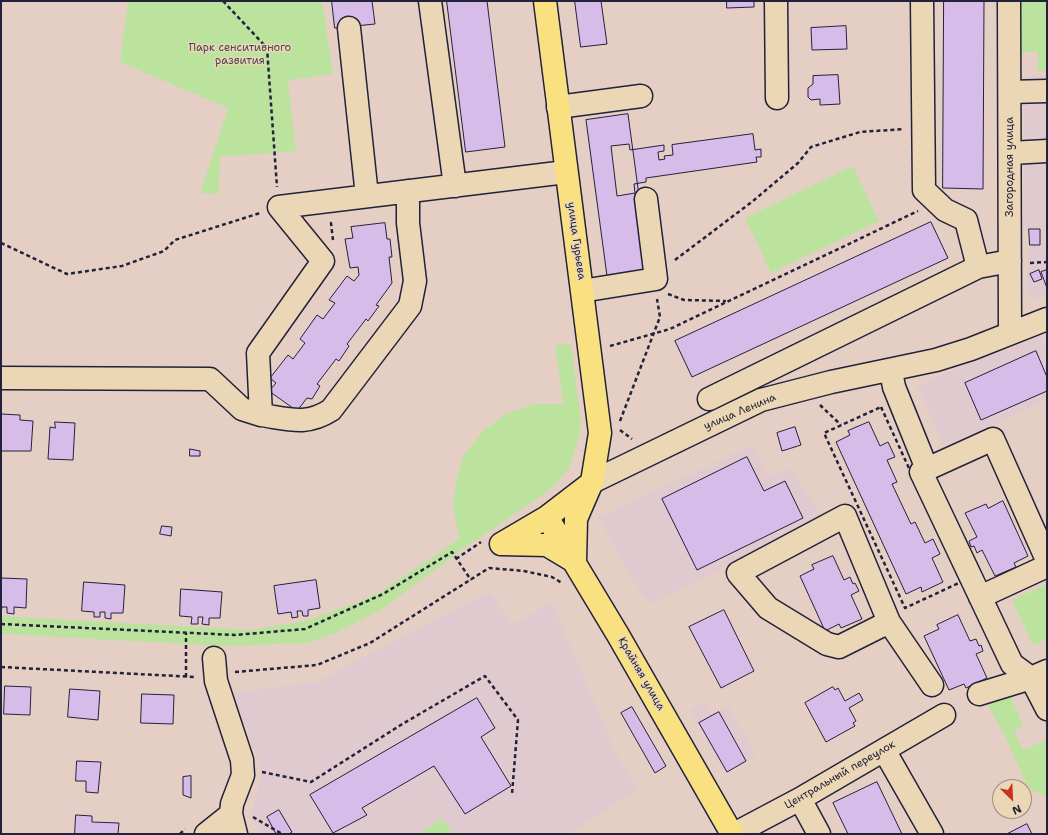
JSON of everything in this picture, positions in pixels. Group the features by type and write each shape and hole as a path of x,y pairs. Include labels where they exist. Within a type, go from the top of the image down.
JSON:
{"main road":[{"name":"улица Гурьева","path":"545,1 600,433 592,482 576,519 575,562"},
{"name":"улица Ленина","path":"575,562 546,546 501,544 547,517 592,482"},
{"name":"Крайняя улица","path":"547,517 575,562 733,834"}],"street":[{"path":"430,1 455,186"},
{"path":"776,1 777,98"},
{"path":"922,1 924,190 945,210 966,220 978,267"},
{"name":"Загородная улица","path":"1009,1 1010,153 1018,262 1010,333"},
{"path":"349,28 367,196"},
{"path":"1010,92 1047,91"},
{"path":"558,107 641,96"},
{"path":"1010,153 1047,151"},
{"path":"279,207 566,172"},
{"path":"1,378 210,379 242,409 261,415 304,421 319,418 331,410 410,306 415,281 408,223 408,191"},
{"path":"594,289 656,281 646,199"},
{"path":"261,415 258,353 323,261 279,207"},
{"path":"709,399 978,267 1018,262"},
{"name":"улица Ленина","path":"592,482 761,400 831,382 891,371 936,360 972,349 1047,319"},
{"path":"768,370 778,395"},
{"path":"891,371 894,387 927,469"},
{"path":"1039,675 1012,664 972,593 921,472 993,438 1047,560"},
{"path":"895,618 839,647 827,644 768,608 738,573 845,516 895,618 932,685"},
{"path":"972,593 1047,566"},
{"path":"196,831 233,817 243,775 242,760 216,681 214,658"},
{"path":"980,694 1039,675"},
{"path":"1039,675 1047,709"},
{"name":"Центральный переулок","path":"733,834 800,799 944,715"},
{"path":"884,750 932,834"},
{"path":"800,799 820,834"}],"path":[{"path":"1,243 66,274 122,266 164,251 175,240 279,207 267,48 223,1"},
{"path":"656,281 798,163 811,147 860,132 923,128"},
{"path":"608,347 670,329 936,202"},
{"path":"333,247 331,223 335,219"},
{"path":"1018,262 1047,262"},
{"path":"656,281 684,300 727,301"},
{"path":"618,427 660,317 656,281"},
{"path":"816,401 841,425"},
{"path":"905,608 824,433 881,407 961,582 972,593"},
{"path":"1,624 235,635 306,629 383,594 452,552 471,580"},
{"path":"233,674 236,671 317,665 370,643 489,568 524,571 552,577 566,585"},
{"path":"895,618 905,608 961,582"},
{"path":"186,633 186,677"},
{"path":"1,667 200,679"},
{"path":"243,775 262,772 311,782 404,723 485,676 518,720 512,794"},
{"path":"233,817 282,834"},
{"path":"180,834 196,831"}],"shaded area":[{"path":"1025,76 1047,76 1047,295 1032,300 1027,292 1029,230 1023,226"},
{"path":"1040,336 1047,351 1047,400 944,446 917,385"},
{"path":"752,445 767,477 791,469 823,519 651,603 648,599 644,599 598,518"},
{"path":"488,593 493,596 512,624 552,603 616,753 637,790 569,834 261,834 251,816 262,772 233,692 314,683"},
{"path":"704,702 711,715 728,705 756,756 725,773 690,710"}],"green space":[{"name":"Парк сенситивного развития","path":"128,1 322,1 333,74 288,80 296,151 220,157 219,194 200,193 228,108 120,62"},
{"path":"1021,1 1047,1 1047,71 1038,71 1038,52 1021,52"},
{"path":"853,166 879,221 771,273 745,218"},
{"path":"571,344 581,423 577,444 569,468 557,483 538,498 463,549 381,610 333,634 308,643 223,646 1,634 1,616 251,630 305,621 356,603 380,592 459,539 453,504 457,476 464,455 483,431 506,414 535,404 563,404 555,345"},
{"path":"1047,584 1047,639 1033,646 1012,600"},
{"path":"1007,695 1010,696 1023,725 1014,731 1023,750 1047,740 1047,798 1032,789 1032,779 1024,779 1004,734 987,704"},
{"path":"442,818 453,834 419,834"}],"building":[{"path":"332,1 372,1 375,24 335,28"},
{"path":"447,1 487,1 505,147 466,152"},
{"path":"575,1 601,1 607,44 581,47"},
{"path":"727,1 754,1 754,7 727,8"},
{"path":"944,1 984,1 983,189 943,188"},
{"path":"846,26 847,49 812,50 811,28"},
{"path":"838,75 840,104 820,105 820,99 811,100 808,97 808,88 813,84 813,76"},
{"path":"628,114 649,270 607,276 586,120"},
{"path":"753,134 755,150 761,149 761,157 756,157 757,162 646,178 646,182 634,184 635,193 617,196 611,146 629,144 630,150 664,145 664,151 658,152 659,160 665,159 664,156 673,155 672,145"},
{"path":"931,222 948,258 692,377 675,341"},
{"path":"385,223 387,239 390,239 392,257 389,257 392,283 376,305 379,306 368,321 366,319 347,344 349,346 339,361 336,359 317,384 320,386 312,399 307,398 297,411 269,391 276,383 270,378 288,355 293,359 305,343 300,339 317,315 323,319 335,303 329,300 347,276 354,281 359,275 358,267 350,268 345,239 353,238 351,227"},
{"path":"1029,229 1040,229 1040,245 1030,245"},
{"path":"1039,270 1042,279 1034,282 1030,274"},
{"path":"1047,270 1047,288 1041,272"},
{"path":"1036,351 1047,377 1047,391 981,420 965,383"},
{"path":"1,414 20,415 20,420 33,421 31,451 1,451"},
{"path":"55,422 75,423 73,460 48,459 50,427 55,428"},
{"path":"869,422 880,446 888,442 895,457 887,460 897,482 892,484 911,524 915,522 925,543 933,539 940,554 932,558 943,582 922,592 921,587 906,594 836,442 850,435 848,431"},
{"path":"795,427 801,445 782,451 777,433"},
{"path":"190,449 200,451 200,456 190,456"},
{"path":"747,457 764,491 785,481 803,518 697,570 662,499"},
{"path":"1003,501 1028,556 1014,563 1016,567 995,576 982,550 977,553 974,546 971,547 969,541 977,537 965,513 986,504 988,508"},
{"path":"162,526 172,527 171,536 160,534"},
{"path":"833,556 844,580 850,577 853,584 855,583 859,591 851,595 862,619 841,628 839,624 825,631 800,576 814,569 812,565"},
{"path":"1,578 27,579 26,608 14,607 14,614 7,613 7,607 2,607 1,612"},
{"path":"316,580 320,608 308,610 308,616 303,616 302,611 297,611 298,617 292,618 291,612 278,614 274,586"},
{"path":"84,582 125,585 123,613 111,613 111,619 105,618 105,612 100,612 100,617 94,617 94,612 82,611"},
{"path":"181,589 222,592 220,618 209,618 209,625 202,624 203,617 198,617 198,624 191,624 192,617 180,616"},
{"path":"724,610 754,671 721,688 689,627"},
{"path":"958,615 970,641 976,639 979,646 981,645 983,651 976,654 987,678 966,688 964,684 949,690 924,636 939,629 937,625"},
{"path":"5,686 31,687 30,715 4,714"},
{"path":"833,687 835,690 838,688 845,701 859,693 863,700 849,708 856,721 853,723 855,726 826,742 805,703"},
{"path":"70,689 100,691 98,720 68,717"},
{"path":"142,694 174,695 173,724 141,723"},
{"path":"477,698 495,728 481,737 511,786 465,814 434,766 362,808 367,815 333,833 310,795"},
{"path":"632,707 666,766 655,773 621,713"},
{"path":"719,712 746,761 727,772 699,723"},
{"path":"77,761 101,762 98,793 86,792 86,781 76,781"},
{"path":"191,776 191,798 183,795 183,777"},
{"path":"877,782 902,834 848,834 833,803"},
{"path":"279,810 292,832 289,834 276,834 267,817"},
{"path":"76,815 92,816 92,822 119,823 118,834 75,834"},
{"path":"1027,824 1032,834 1007,834"}]}
